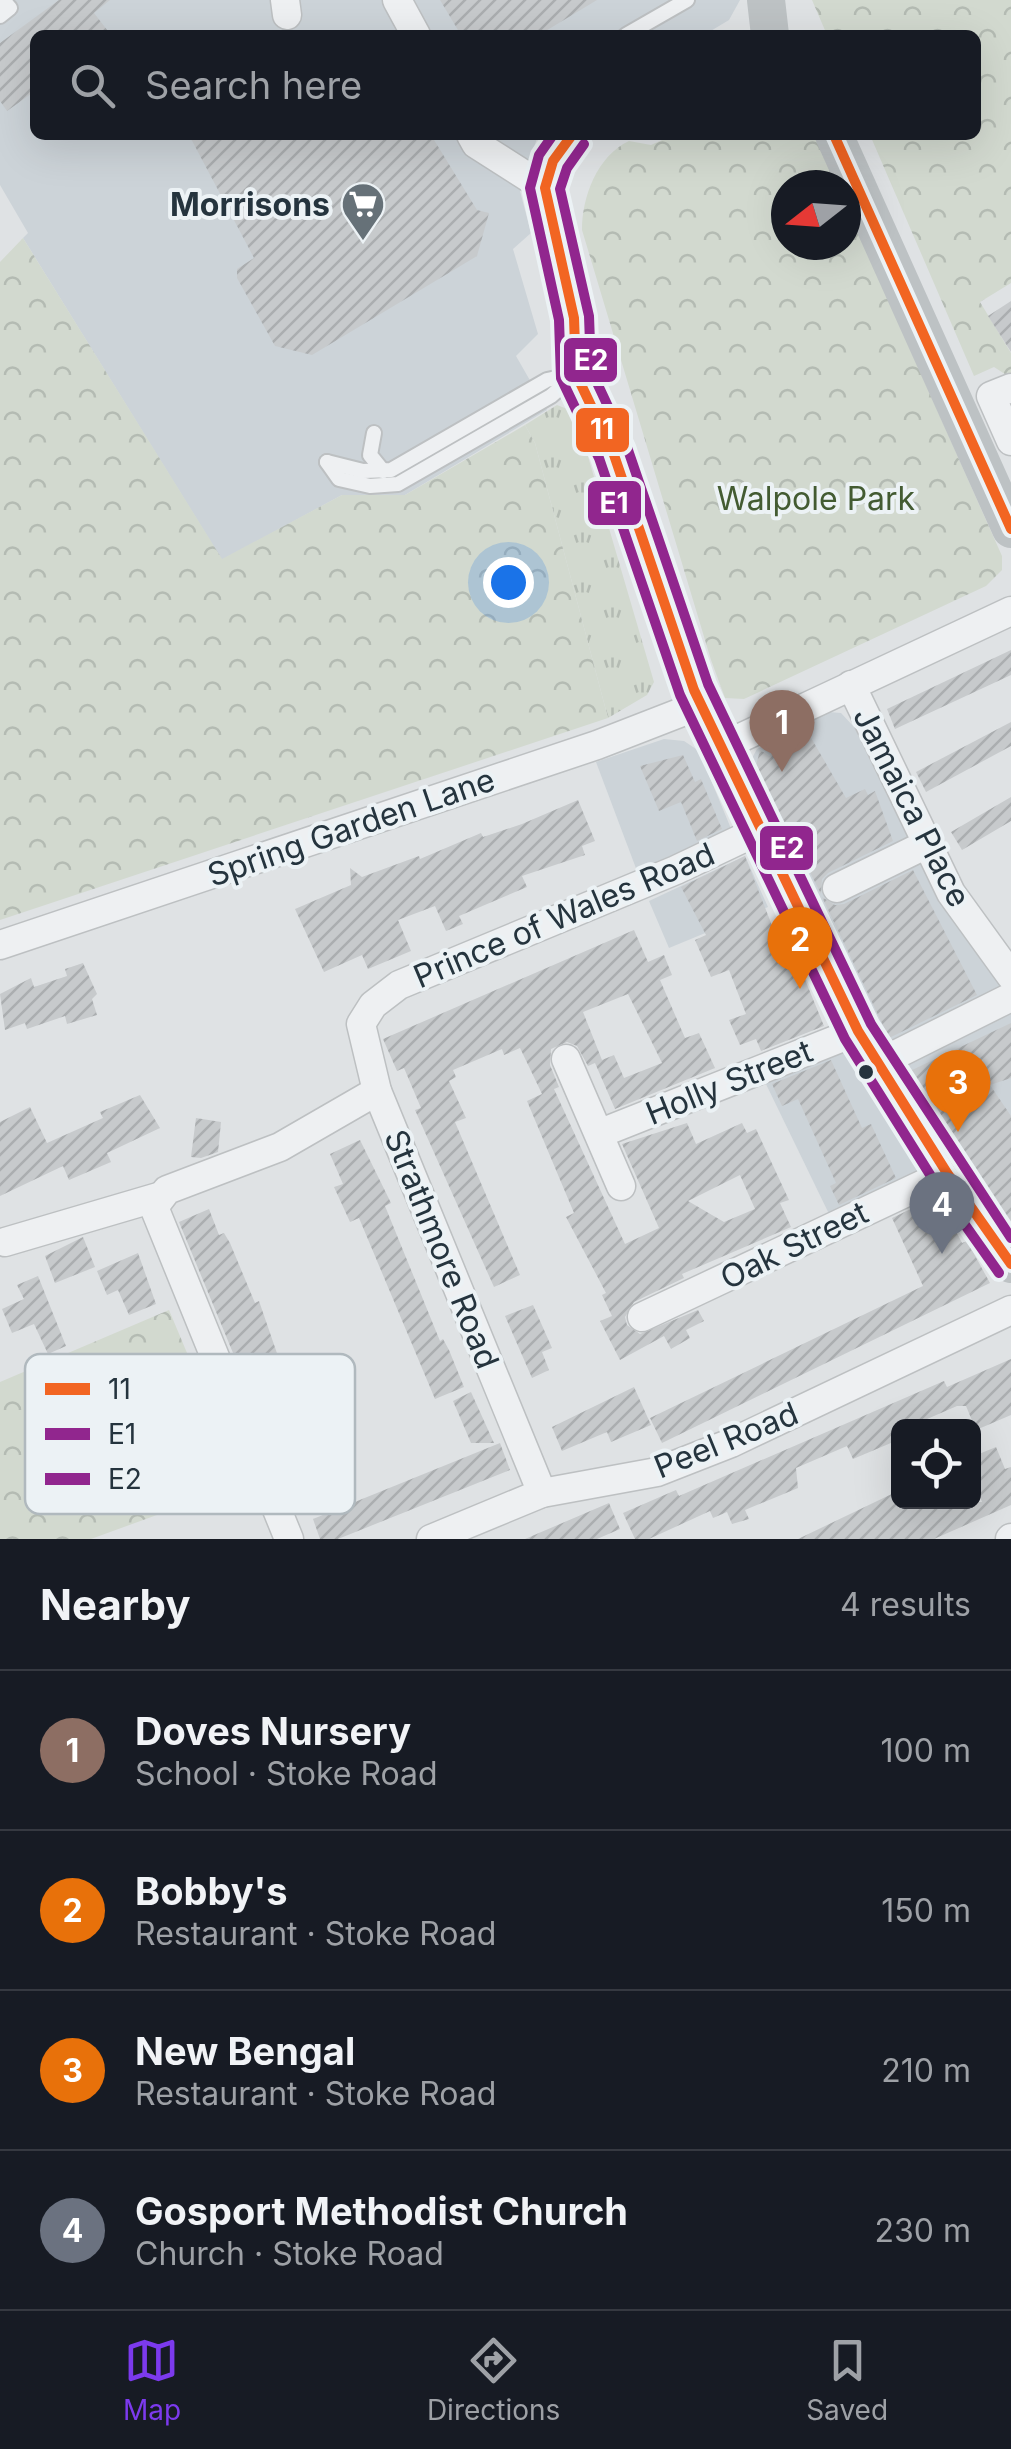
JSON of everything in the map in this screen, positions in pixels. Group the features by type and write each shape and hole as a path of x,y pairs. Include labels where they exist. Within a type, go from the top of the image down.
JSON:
{"street":[{"path":"397,0 413,30"},
{"path":"766,0 769,30"},
{"path":"474,140 545,188"},
{"path":"568,140 553,161 545,188 574,318 576,374 613,452 700,704 858,1030 947,1172 1011,1264"},
{"path":"836,140 1011,529"},
{"path":"995,388 1011,441"},
{"path":"720,748 999,616"},
{"name":"Jamaica Place","path":"851,685 959,907 1011,976"},
{"name":"Spring Garden Lane","path":"0,945 597,745 700,704"},
{"name":"Prince of Wales Road","path":"373,1005 398,985 676,870 758,830"},
{"path":"837,888 927,844"},
{"path":"880,1063 1011,997"},
{"name":"Strathmore Road","path":"373,1005 361,1024 377,1092 542,1493"},
{"name":"Holly Street","path":"601,1133 858,1030"},
{"path":"566,1059 621,1186"},
{"path":"6,1242 158,1197 280,1147 377,1092"},
{"name":"Oak Street","path":"642,1317 947,1172"},
{"path":"158,1197 157,1220 212,1354"},
{"name":"Peel Road","path":"431,1539 542,1493 657,1472 730,1443 1011,1310"},
{"path":"279,1514 289,1539"}],"lane":[{"path":"635,30 686,0"},
{"path":"576,374 550,396 398,484 370,486 338,480 328,462 383,471 547,380 576,374"},
{"path":"374,433 370,455 383,471"}],"shaded area":[{"path":"0,0 740,0 729,20 712,30 30,30 30,140 536,140 520,191 531,233 513,249 538,334 516,356 547,410 405,495 342,495 222,560 23,238 28,233 0,185"},
{"path":"828,712 841,713 855,728 935,894 1011,1000 1011,1245 869,1028 806,891 812,884 752,758 757,749"},
{"path":"664,739 684,741 699,751 732,831 637,871 596,762"},
{"path":"745,856 768,907 669,948 649,901"},
{"path":"843,1051 923,1171 831,1218 764,1080"}],"green space":[{"path":"812,0 1011,0 1011,283 980,302 1011,353 1011,378 994,367 974,376 872,140 981,140 981,30 825,30"},
{"name":"Walpole Park","path":"662,140 817,140 830,170 771,170 771,260 861,260 861,239 1002,556 1002,570 986,586 744,699 725,698 582,230 588,191 600,167 629,141 651,145"},
{"path":"23,238 222,559 342,495 405,495 525,425 535,443 608,718 0,920 0,262"},
{"path":"557,405 575,412 654,682 647,695 608,718 535,443 525,425"},
{"path":"169,1310 187,1354 66,1354"},
{"path":"25,1371 25,1514 160,1514 91,1539 0,1539 0,1382"}],"building":[{"path":"59,0 110,0 94,13 107,30 30,30 30,95 7,111 0,101 0,43"},
{"path":"440,0 597,0 547,30 458,30"},
{"name":"Morrisons","path":"192,140 434,140 477,210 489,213 477,256 312,355 275,346 237,278 237,269 254,258"},
{"path":"1011,301 1011,352 988,316"},
{"path":"1011,650 1011,675 895,729 887,709"},
{"path":"1011,722 1011,746 926,792 916,772"},
{"path":"810,736 846,798 865,789 868,795 875,791 893,841 828,873 822,879 821,894 756,766 760,750 769,756"},
{"path":"683,755 695,782 701,779 722,829 697,841 681,802 659,811 640,766"},
{"path":"1011,797 1011,821 962,850 951,832"},
{"path":"578,800 595,841 582,846 585,855 522,876 527,887 459,916 463,924 446,931 435,906 398,920 411,951 368,969 362,955 324,972 295,909 351,885 350,868 362,877 419,856 420,859 481,833 483,837 522,824"},
{"path":"745,856 783,954 793,950 824,1026 761,1051 756,1039 740,1045 729,1020 746,1014 729,970 711,977 695,940 706,935 681,887"},
{"path":"913,870 977,995 889,1038 822,897 835,905 844,904"},
{"path":"634,930 648,962 664,955 672,975 660,980 685,1038 699,1033 715,1068 615,1109 595,1063 588,1066 577,1046 567,1042 551,1049 550,1065 559,1087 554,1089 625,1244 659,1228 622,1144 687,1123 696,1144 742,1123 747,1133 756,1129 789,1200 780,1203 791,1227 682,1274 684,1278 634,1302 625,1317 627,1325 640,1334 698,1310 704,1321 686,1330 690,1338 671,1349 664,1336 620,1360 600,1321 612,1316 602,1295 606,1293 566,1217 574,1213 527,1101 542,1094 520,1048 504,1055 502,1049 453,1070 456,1077 449,1081 466,1118 455,1122 520,1275 494,1287 415,1110 421,1108 404,1068 397,1071 383,1039","holes":["628,994 662,1063 624,1078 614,1055 602,1060 583,1012","740,1175 755,1209 724,1222 688,1201"]},
{"path":"83,963 97,994 92,999 97,1015 67,1024 65,1016 27,1029 25,1023 5,1030 0,994 31,978 34,987 67,976 65,969"},
{"path":"1011,1023 1011,1078 990,1085 1011,1116 1011,1225 910,1071"},
{"path":"831,1060 862,1128 871,1124 896,1178 839,1205 830,1186 836,1183 798,1099 782,1106 772,1084"},
{"path":"140,1095 160,1128 107,1153 111,1162 69,1180 63,1166 0,1196 0,1122 30,1107 47,1143 103,1118 100,1112"},
{"path":"196,1118 221,1122 218,1152 191,1157"},
{"path":"360,1140 391,1203 385,1206 440,1341 443,1339 449,1350 464,1387 435,1399 359,1218 350,1222 334,1187 343,1184 330,1154"},
{"path":"934,1198 951,1234 956,1231 962,1243 967,1241 990,1283 662,1443 650,1418 923,1286 892,1218"},
{"path":"209,1209 219,1235 224,1233 230,1243 255,1303 259,1301 277,1354 233,1354 179,1222"},
{"path":"83,1237 95,1267 55,1283 45,1256"},
{"path":"138,1253 156,1304 129,1315 118,1290 107,1295 97,1271"},
{"path":"38,1276 66,1346 48,1354 34,1324 12,1333 2,1309 24,1299 17,1285"},
{"path":"533,1305 552,1348 542,1352 549,1370 532,1378 505,1316"},
{"path":"1011,1359 1011,1415 981,1428 981,1419 971,1419 966,1406 927,1419 891,1419 891,1443 853,1459 847,1446 796,1468 798,1488 745,1510 749,1519 732,1524 727,1512 713,1518 710,1511 649,1539 635,1539 623,1513 676,1490 679,1496 944,1381 947,1387"},
{"path":"634,1387 651,1425 611,1442 607,1432 562,1451 552,1427"},
{"path":"471,1392 494,1443 471,1443 453,1401"},
{"path":"500,1443 510,1470 338,1539 320,1539 313,1519 325,1514 355,1514 355,1502"},
{"path":"996,1447 1005,1469 1011,1467 1011,1505 934,1539 798,1539 891,1494 891,1509 981,1509 981,1453"},
{"path":"609,1503 620,1529 597,1539 525,1539"}],"transit line":[{"name":"E1","path":"550,140 539,155 530,188 559,320 561,378 599,458 680,695 845,1039 934,1181 999,1273"},
{"name":"11","path":"568,140 553,161 545,188 574,318 576,374 613,452 694,690 858,1031 947,1173 1011,1264"},
{"name":"11","path":"836,140 1011,529"},
{"name":"E2","path":"584,144 567,168 560,189 589,316 591,370 627,447 708,684 871,1024 1011,1238"}],"place":[{"name":"Morrisons","path":"363,242"},
{"name":"Doves Nursery","path":"782,772"},
{"name":"Bobby's","path":"800,989"},
{"name":"New Bengal","path":"958,1132"},
{"name":"Gosport Methodist Church","path":"942,1254"}]}
